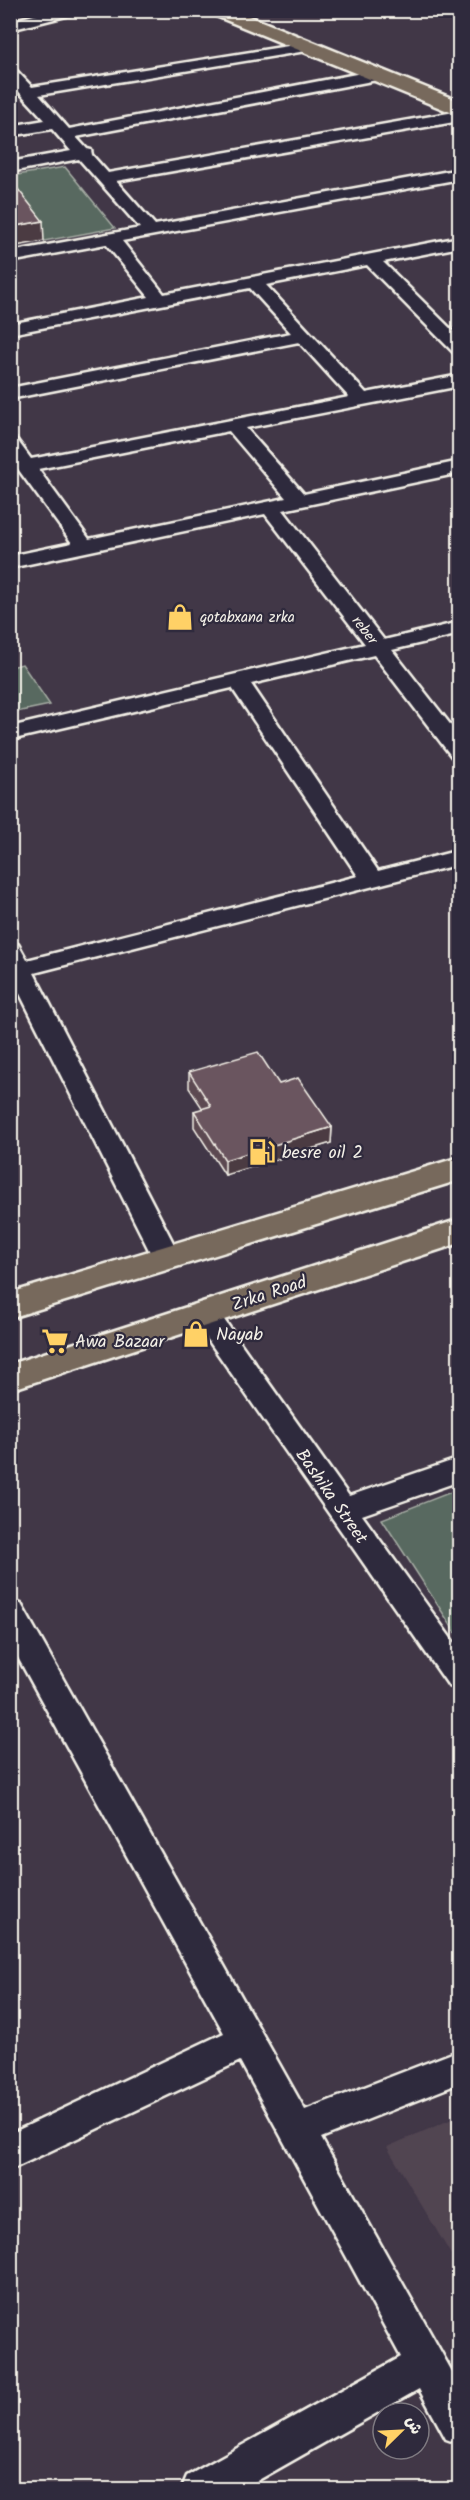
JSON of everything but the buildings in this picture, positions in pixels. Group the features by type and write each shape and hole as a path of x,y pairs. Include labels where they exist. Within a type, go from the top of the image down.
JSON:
{"main road":[{"path":"217,10 459,110"},
{"path":"254,10 459,92"},
{"path":"10,1306 459,1168"},
{"name":"Zrka Road","path":"10,1377 459,1231"}],"street":[{"path":"15,18 73,10"},
{"path":"30,92 308,47"},
{"path":"10,72 85,153 152,231"},
{"path":"10,131 62,128 377,75"},
{"path":"107,178 459,116"},
{"path":"10,167 85,153"},
{"path":"10,257 459,174"},
{"path":"111,239 160,300"},
{"path":"10,329 459,242"},
{"path":"370,259 459,349"},
{"path":"254,282 362,400"},
{"path":"10,394 303,336"},
{"path":"20,465 459,380"},
{"path":"233,425 299,501"},
{"path":"10,444 20,465 85,547"},
{"path":"10,562 453,468 459,485"},
{"name":"reber","path":"270,507 459,752"},
{"path":"10,734 459,628"},
{"path":"237,679 373,880"},
{"path":"167,1258 16,959 373,880 459,857"},
{"name":"Bashika Street","path":"205,1314 459,1677"},
{"path":"342,1510 459,1469"},
{"path":"10,1613 459,2425"},
{"path":"10,2153 247,2040"},
{"path":"297,2131 459,2066"},
{"path":"201,2490 426,2364"}],"shaded area":[{"path":"459,2116 459,2268 387,2147"}],"green space":[{"path":"65,167 115,228 44,241 11,197 11,176"},
{"path":"22,664 50,705 11,713 11,667"},
{"path":"459,1489 459,1638 382,1519"}],"place":[{"name":"qotabxana zrka","path":"180,617"},
{"name":"besre oil 2","path":"262,1152"},
{"name":"Nayab","path":"196,1334"},
{"name":"Awa Bazaar","path":"55,1341"}]}
